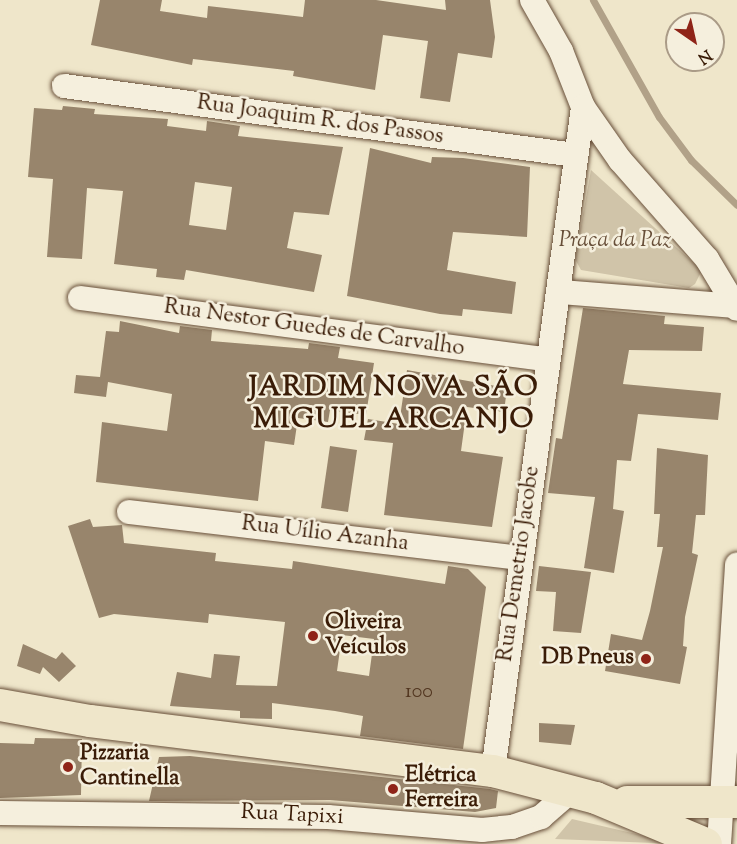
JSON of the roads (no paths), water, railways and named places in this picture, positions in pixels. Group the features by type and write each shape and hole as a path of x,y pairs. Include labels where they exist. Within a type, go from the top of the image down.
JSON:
{"main road":[{"path":"0,705 90,721 493,771 583,794 657,805 729,803"},
{"path":"583,794 706,844"}],"street":[{"path":"532,0 561,51 583,107 620,160 707,259 736,308"},
{"name":"Rua Joaquim R. dos Passos","path":"64,86 575,155"},
{"name":"Rua Demetrio Jacobe","path":"493,771 548,360 561,292 575,155 583,107"},
{"path":"561,292 736,308"},
{"name":"Rua Nestor Guedes de Carvalho","path":"80,298 548,360"},
{"name":"Rua Uílio Azanha","path":"129,512 520,558"},
{"path":"719,844 729,803 737,565"},
{"name":"Rua Tapixi","path":"0,813 328,817 482,830 512,827 541,817 583,794"}],"waterway":[{"path":"593,0 659,117 691,160 737,205"}],"place":[{"name":"Oliveira Veículos","path":"313,636"},
{"name":"DB Pneus","path":"646,659"},
{"name":"Pizzaria Cantinella","path":"68,767"},
{"name":"Elétrica Ferreira","path":"393,789"}],"district":[{"name":"JARDIM NOVA SÃO MIGUEL ARCANJO","path":"394,404"}],"park label":[{"name":"Praça da Paz","path":"615,242"}]}
